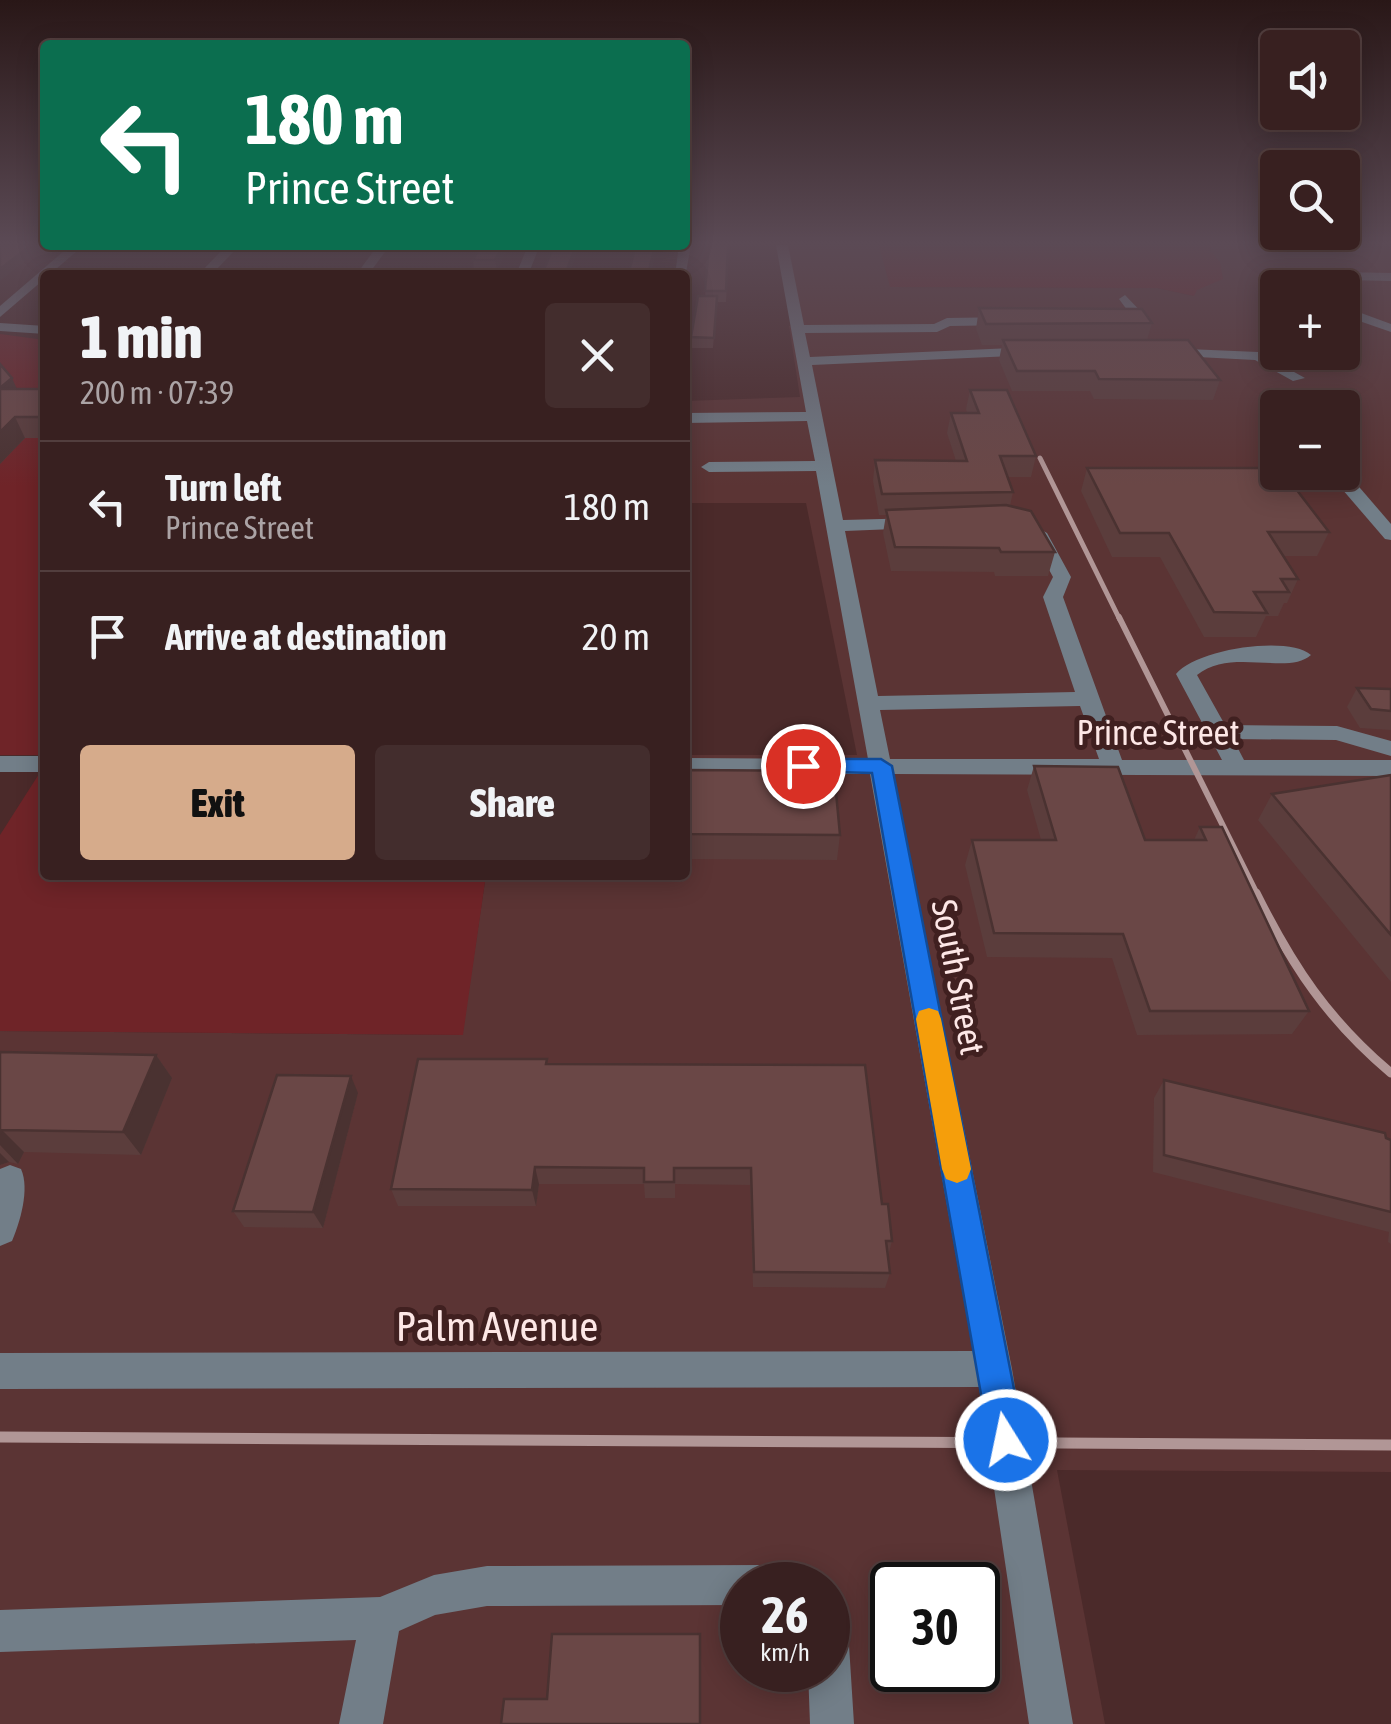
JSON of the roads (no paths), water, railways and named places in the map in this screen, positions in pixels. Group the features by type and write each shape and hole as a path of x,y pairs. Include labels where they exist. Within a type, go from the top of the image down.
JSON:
{"street":[{"name":"South Street","path":"797,325 994,1369 1052,1724"},
{"path":"798,330 945,325"},
{"path":"0,328 40,330"},
{"path":"804,361 1043,351"},
{"path":"1142,352 1258,356 1298,378"},
{"path":"690,418 814,416"},
{"path":"710,468 824,466"},
{"path":"1352,490 1391,534"},
{"path":"1018,521 1035,527 1062,577 1053,597 1113,766"},
{"path":"836,526 945,522"},
{"path":"1237,767 1186,674 1196,662 1224,657 1302,655"},
{"path":"870,702 1088,699"},
{"path":"1217,732 1337,732 1391,749"},
{"path":"0,764 40,764"},
{"name":"Prince Street","path":"690,766 1391,768"},
{"path":"0,1230 10,1180"},
{"name":"Palm Avenue","path":"0,1371 994,1369"},
{"path":"0,1630 380,1618 434,1595 487,1586 720,1585"},
{"path":"361,1724 380,1618"},
{"path":"830,1692 832,1724"}],"railway":[{"path":"1040,458 1120,620"},
{"path":"1119,617 1258,896"},
{"path":"1256,893 1314,991 1349,1033 1391,1073"},
{"path":"0,1437 1391,1445"}]}
